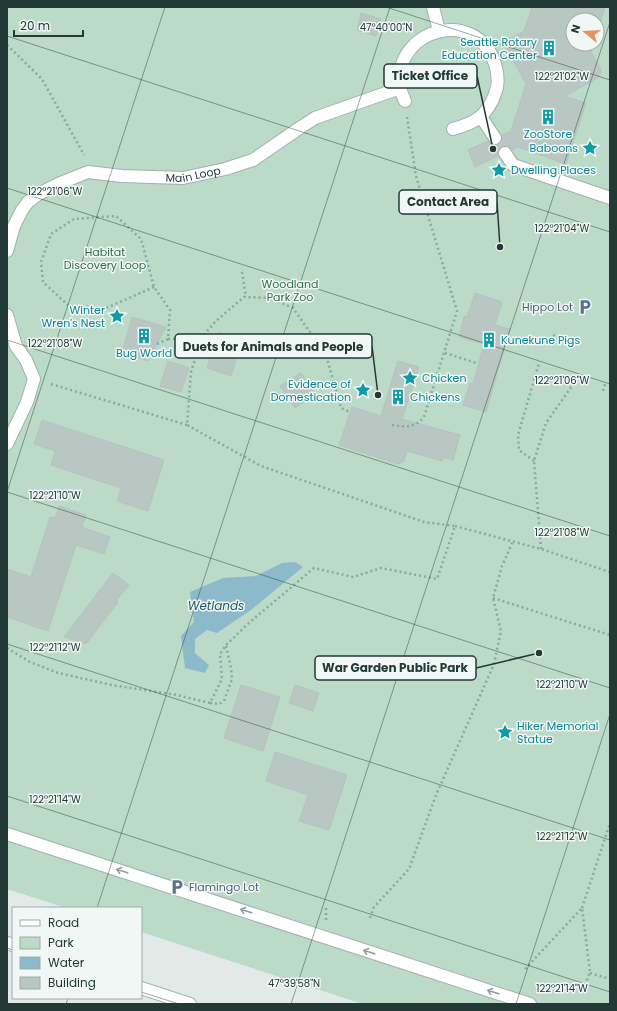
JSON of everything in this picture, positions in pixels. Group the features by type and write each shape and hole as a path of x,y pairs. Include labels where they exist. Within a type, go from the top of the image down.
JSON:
{"street":[{"path":"433,7 439,31"},
{"path":"405,102 400,88 400,73 404,58 413,45 425,36 439,31 455,30 471,35 484,44 493,58 498,73 497,90 491,105 481,117 468,125 452,129"},
{"name":"Main Loop","path":"7,251 14,226 28,202 37,195 58,184 82,174 94,172 122,176 183,178 225,169 253,160 315,118 400,88"},
{"path":"481,117 494,138"},
{"path":"505,153 513,165 610,198"},
{"path":"7,315 16,346 26,360 34,378 27,402 7,444"},
{"path":"7,834 530,1004"},
{"path":"142,988 177,1002 190,1004"}],"path":[{"path":"7,45 42,79 94,172"},
{"path":"392,425 409,427 417,424 424,417 457,311 416,176 405,102"},
{"path":"154,287 106,308 70,306 42,282 41,262 51,234 74,219 116,216 141,239 154,287 170,310 168,339"},
{"path":"242,272 246,297"},
{"path":"187,425 191,372 202,337 216,321 246,297 270,298 293,308 326,355 341,408 350,412"},
{"path":"553,335 571,341"},
{"path":"157,344 168,339 202,337"},
{"path":"445,353 476,363"},
{"path":"534,461 519,450 518,436 539,363"},
{"path":"34,378 187,425 261,466 424,522 455,526 513,541 542,549 610,572"},
{"path":"542,549 534,461 546,423 574,383"},
{"path":"603,391 605,384"},
{"path":"210,703 222,679 220,654 226,645 250,622 314,568 353,577 381,568 437,579 455,526"},
{"path":"370,918 374,907 409,869 436,795 494,664 502,631 493,598 502,566 513,541"},
{"path":"493,598 610,635"},
{"path":"7,648 30,662 58,673 112,685 177,695 219,704 224,701 232,679 226,645"},
{"path":"525,969 582,908 610,823"},
{"path":"582,908 590,972 584,988"},
{"path":"590,972 610,979"}],"green space":[{"name":"Woodland Park Zoo","path":"7,7 610,7 610,1004 363,1004 142,932 142,907 63,907 7,889"}],"water":[{"name":"Wetlands","path":"295,562 303,567 251,610 217,633 207,630 195,639 195,653 209,665 205,673 185,668 181,636 194,622 190,592 223,578 256,576 282,563"}],"building":[{"path":"532,7 605,7 603,12 565,12 565,52 591,52 601,70 599,77 565,96 586,103 566,164 518,147 512,150 509,146 505,146 498,149 498,156 475,167 468,150 488,141 492,145 499,144 502,141 502,135 511,131 526,84 503,42 524,31"},
{"path":"361,13 381,19 376,36 357,30"},
{"path":"475,293 502,302 495,325 510,329 486,412 463,405 470,383 473,384 484,344 459,337 464,316 467,317"},
{"name":"Bug World","path":"132,317 166,327 148,361 122,353"},
{"path":"219,332 243,339 231,376 207,368"},
{"path":"168,361 189,368 181,392 160,386"},
{"path":"398,361 419,367 402,419 460,435 453,460 444,457 442,461 407,451 404,461 398,464 339,445 352,407 381,416"},
{"path":"301,373 315,394 295,408 280,386"},
{"path":"42,420 164,460 148,511 117,501 121,488 51,465 55,451 34,444"},
{"path":"59,506 86,515 82,527 110,537 104,554 76,545 48,631 7,617 7,569 31,577 50,517 55,518"},
{"path":"113,573 129,585 86,644 64,637"},
{"path":"241,685 280,697 263,751 224,738"},
{"path":"295,685 319,693 313,711 289,703"},
{"path":"275,752 347,775 329,830 299,821 308,795 266,781"}],"tunnel":[{"path":"495,138 505,153"}],"place":[{"name":"Seattle Rotary Education Center","path":"549,48"},
{"name":"ZooStore","path":"548,117"},
{"name":"Baboons","path":"590,148"},
{"name":"Ticket Office","path":"493,149"},
{"name":"Dwelling Places","path":"499,170"},
{"name":"Contact Area","path":"500,247"},
{"name":"Hippo Lot","path":"585,307"},
{"name":"Winter Wren's Nest","path":"117,316"},
{"name":"Bug World","path":"144,336"},
{"name":"Kunekune Pigs","path":"489,340"},
{"name":"Chicken","path":"410,378"},
{"name":"Evidence of Domestication","path":"363,390"},
{"name":"Duets for Animals and People","path":"378,395"},
{"name":"Chickens","path":"398,397"},
{"name":"War Garden Public Park","path":"539,653"},
{"name":"Hiker Memorial Statue","path":"505,732"},
{"name":"Flamingo Lot","path":"177,887"}],"park label":[{"name":"Habitat Discovery Loop","path":"105,258"}]}
